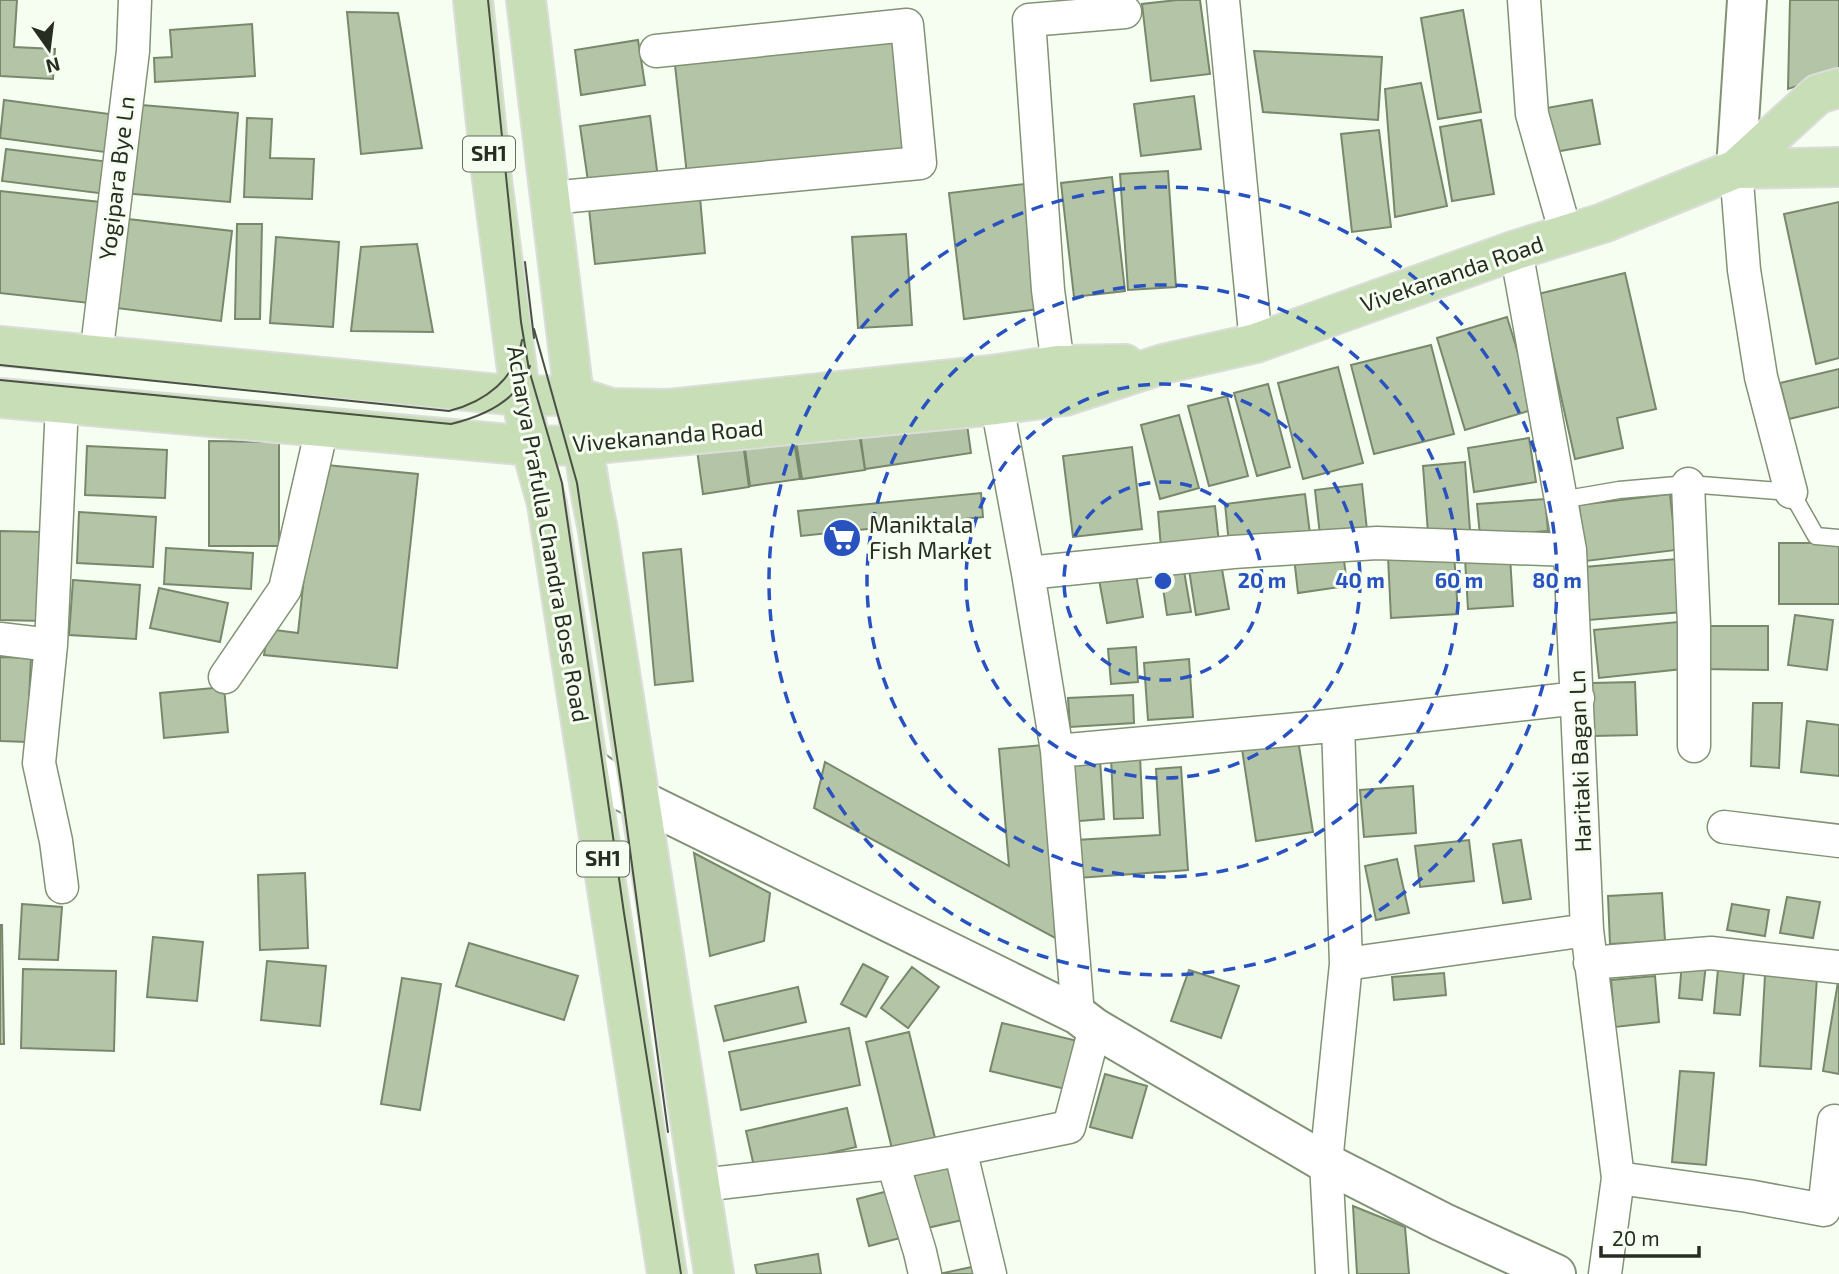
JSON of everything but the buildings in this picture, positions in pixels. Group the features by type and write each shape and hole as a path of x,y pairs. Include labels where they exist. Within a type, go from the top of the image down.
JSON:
{"main road":[{"name":"Acharya Prafulla Chandra Bose Road","path":"473,0 520,396 547,504 667,1274"},
{"name":"Acharya Prafulla Chandra Bose Road","path":"526,0 574,396 585,445 587,480 597,525 714,1274"},
{"name":"Vivekananda Road","path":"0,398 531,446 585,445 994,390 1163,364 1256,342 1516,250 1603,223 1736,169 1818,94 1839,88"},
{"name":"Vivekananda Road","path":"1736,169 1839,167"},
{"name":"Vivekananda Road","path":"0,346 520,396 574,396 611,408 669,409 994,390"}],"street":[{"name":"Yogipara Bye Ln","path":"96,356 133,51 135,0"},
{"path":"1223,0 1256,342"},
{"path":"1524,0 1532,114 1566,234"},
{"path":"1747,0 1736,169 1744,270 1760,377 1791,492"},
{"path":"1061,380 1048,290 1029,20 1125,12"},
{"path":"551,198 920,163 907,25 656,51"},
{"name":"Haritaki Bagan Ln","path":"1516,250 1570,550 1587,930 1618,1178 1605,1274"},
{"path":"701,1185 893,1163 1069,1127 1087,1022 1057,751 994,390"},
{"path":"62,404 51,645 39,764 56,841 62,887"},
{"path":"225,677 285,589 322,428"},
{"path":"1688,484 1694,625 1694,747"},
{"path":"1028,573 1233,552 1377,543 1570,550"},
{"path":"0,639 51,645"},
{"path":"1057,751 1578,698"},
{"path":"1332,1274 1326,1163 1346,964 1338,724"},
{"path":"589,767 622,791 1087,1022 1326,1163 1442,1222 1556,1274"},
{"path":"1724,827 1839,841"},
{"path":"1346,964 1587,930"},
{"path":"1590,962 1711,953 1839,967"},
{"path":"1618,1178 1748,1196 1824,1210 1834,1121"},
{"path":"960,1149 990,1274"},
{"path":"893,1163 925,1274"}],"lane":[{"path":"1561,500 1688,484 1791,492 1816,536 1839,538"}],"tram line":[{"path":"488,0 521,322 529,370 562,483 624,913 681,1274"},
{"path":"525,262 534,338"},
{"path":"534,329 577,483 668,1132"},
{"path":"0,365 449,411 475,402 497,387 513,366 522,340"},
{"path":"0,380 451,424 488,411 509,398 518,389 530,366"}],"place":[{"name":"Maniktala Fish Market","path":"842,538"}]}
